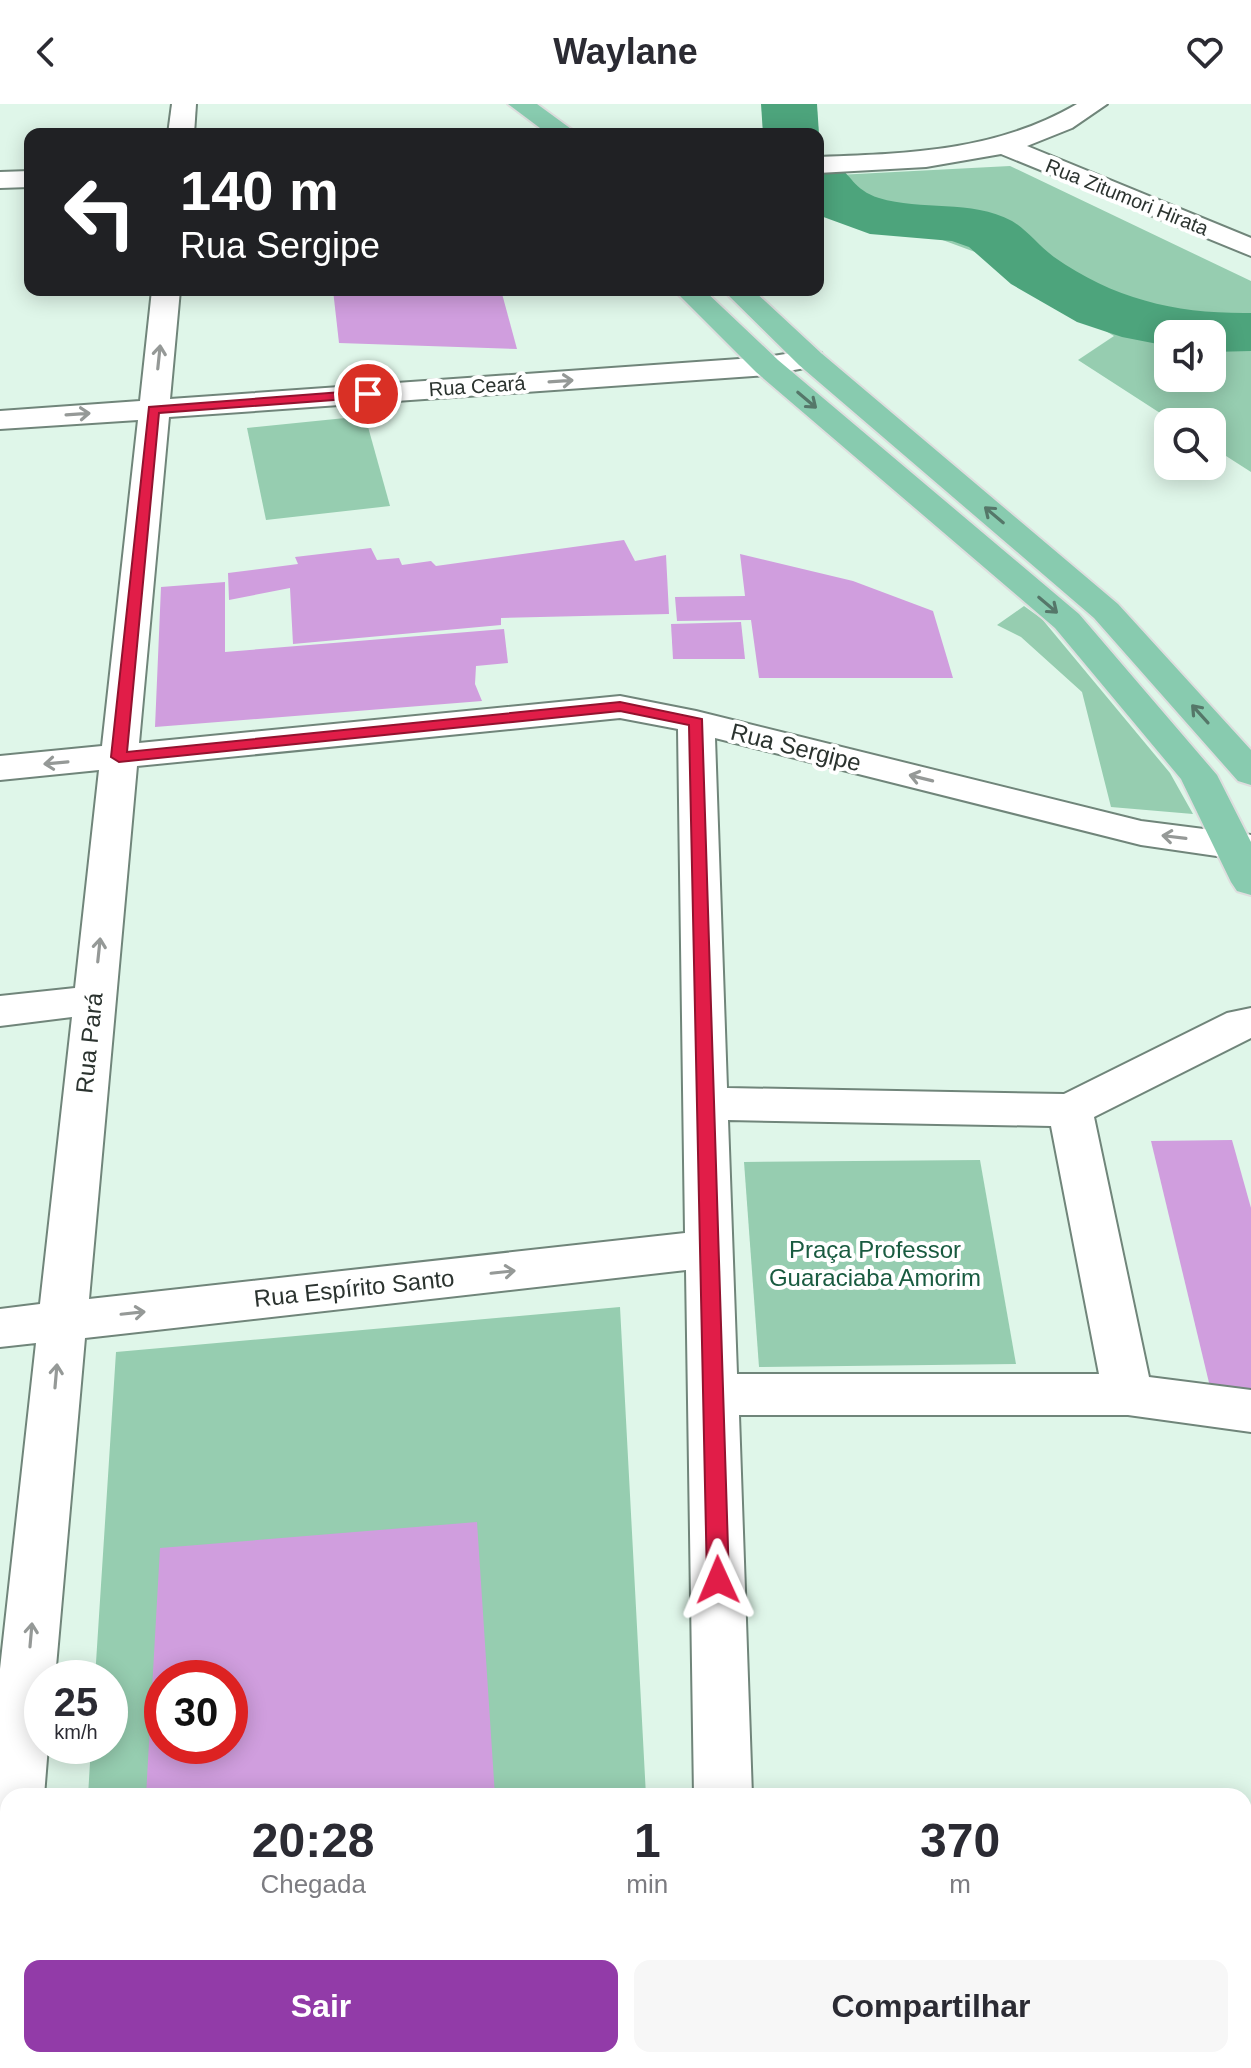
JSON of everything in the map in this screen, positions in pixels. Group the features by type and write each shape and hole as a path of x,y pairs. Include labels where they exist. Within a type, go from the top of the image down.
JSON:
{"main road":[{"path":"520,104 556,128"},
{"path":"494,112 515,128"},
{"path":"694,296 767,366 1067,621 1198,775 1241,846 1251,882"},
{"path":"743,296 810,359 1106,611 1251,773"},
{"path":"998,563 1036,551"}],"street":[{"path":"182,128 184,104"},
{"path":"824,165 967,154 1004,146 1032,139 1095,104"},
{"name":"Rua Zitumori Hirata","path":"1004,146 1251,248"},
{"path":"0,180 24,179"},
{"name":"Rua Pará","path":"16,1788 165,296"},
{"name":"Rua Ceará","path":"0,420 767,366 810,359"},
{"name":"Rua Sergipe","path":"0,768 620,707 696,722 1141,833 1241,846"},
{"path":"696,722 723,1788"},
{"path":"0,1011 94,1000"},
{"path":"705,1104 1070,1110 1242,1024 1251,1023"},
{"path":"1070,1110 1128,1395"},
{"name":"Rua Espírito Santo","path":"0,1328 709,1249"},
{"path":"714,1394 1128,1395 1251,1411"}],"green space":[{"path":"1010,166 1251,281 1251,472 1226,456 1226,408 1154,409 1078,360 1114,336 975,252 824,196 824,176"},
{"path":"365,416 390,506 266,520 247,428"},
{"path":"1024,606 1042,619 1170,773 1193,814 1111,807 1082,692 1021,637 997,625"},
{"name":"Praça Professor Guaraciaba Amorim","path":"980,1160 1016,1364 759,1367 744,1162"},
{"path":"620,1307 646,1788 88,1788 90,1764 128,1764 128,1660 96,1660 116,1352"}],"building":[{"path":"334,296 503,296 517,349 339,343"},
{"path":"624,540 635,561 666,555 669,614 501,618 501,625 293,644 290,588 229,600 228,573 298,564 295,557 371,548 377,560 399,558 402,565 431,561 436,566"},
{"path":"740,554 853,581 933,611 953,678 759,678 751,620 677,621 675,597 745,596"},
{"path":"225,582 225,652 504,629 508,663 476,666 475,684 482,701 155,727 161,587"},
{"path":"741,622 745,659 673,659 671,624"},
{"path":"1232,1140 1251,1208 1251,1391 1211,1391 1151,1141"},
{"path":"477,1522 494,1788 146,1788 148,1764 248,1764 248,1660 154,1660 160,1548"}],"waterway":[{"path":"789,104 791,128"},
{"path":"824,186 837,202 870,216 958,224 990,234 1033,271 1100,308 1145,323 1203,333 1251,332"}],"route":[{"path":"368,394 153,409 119,757 620,707 696,722 718,1580"}]}
